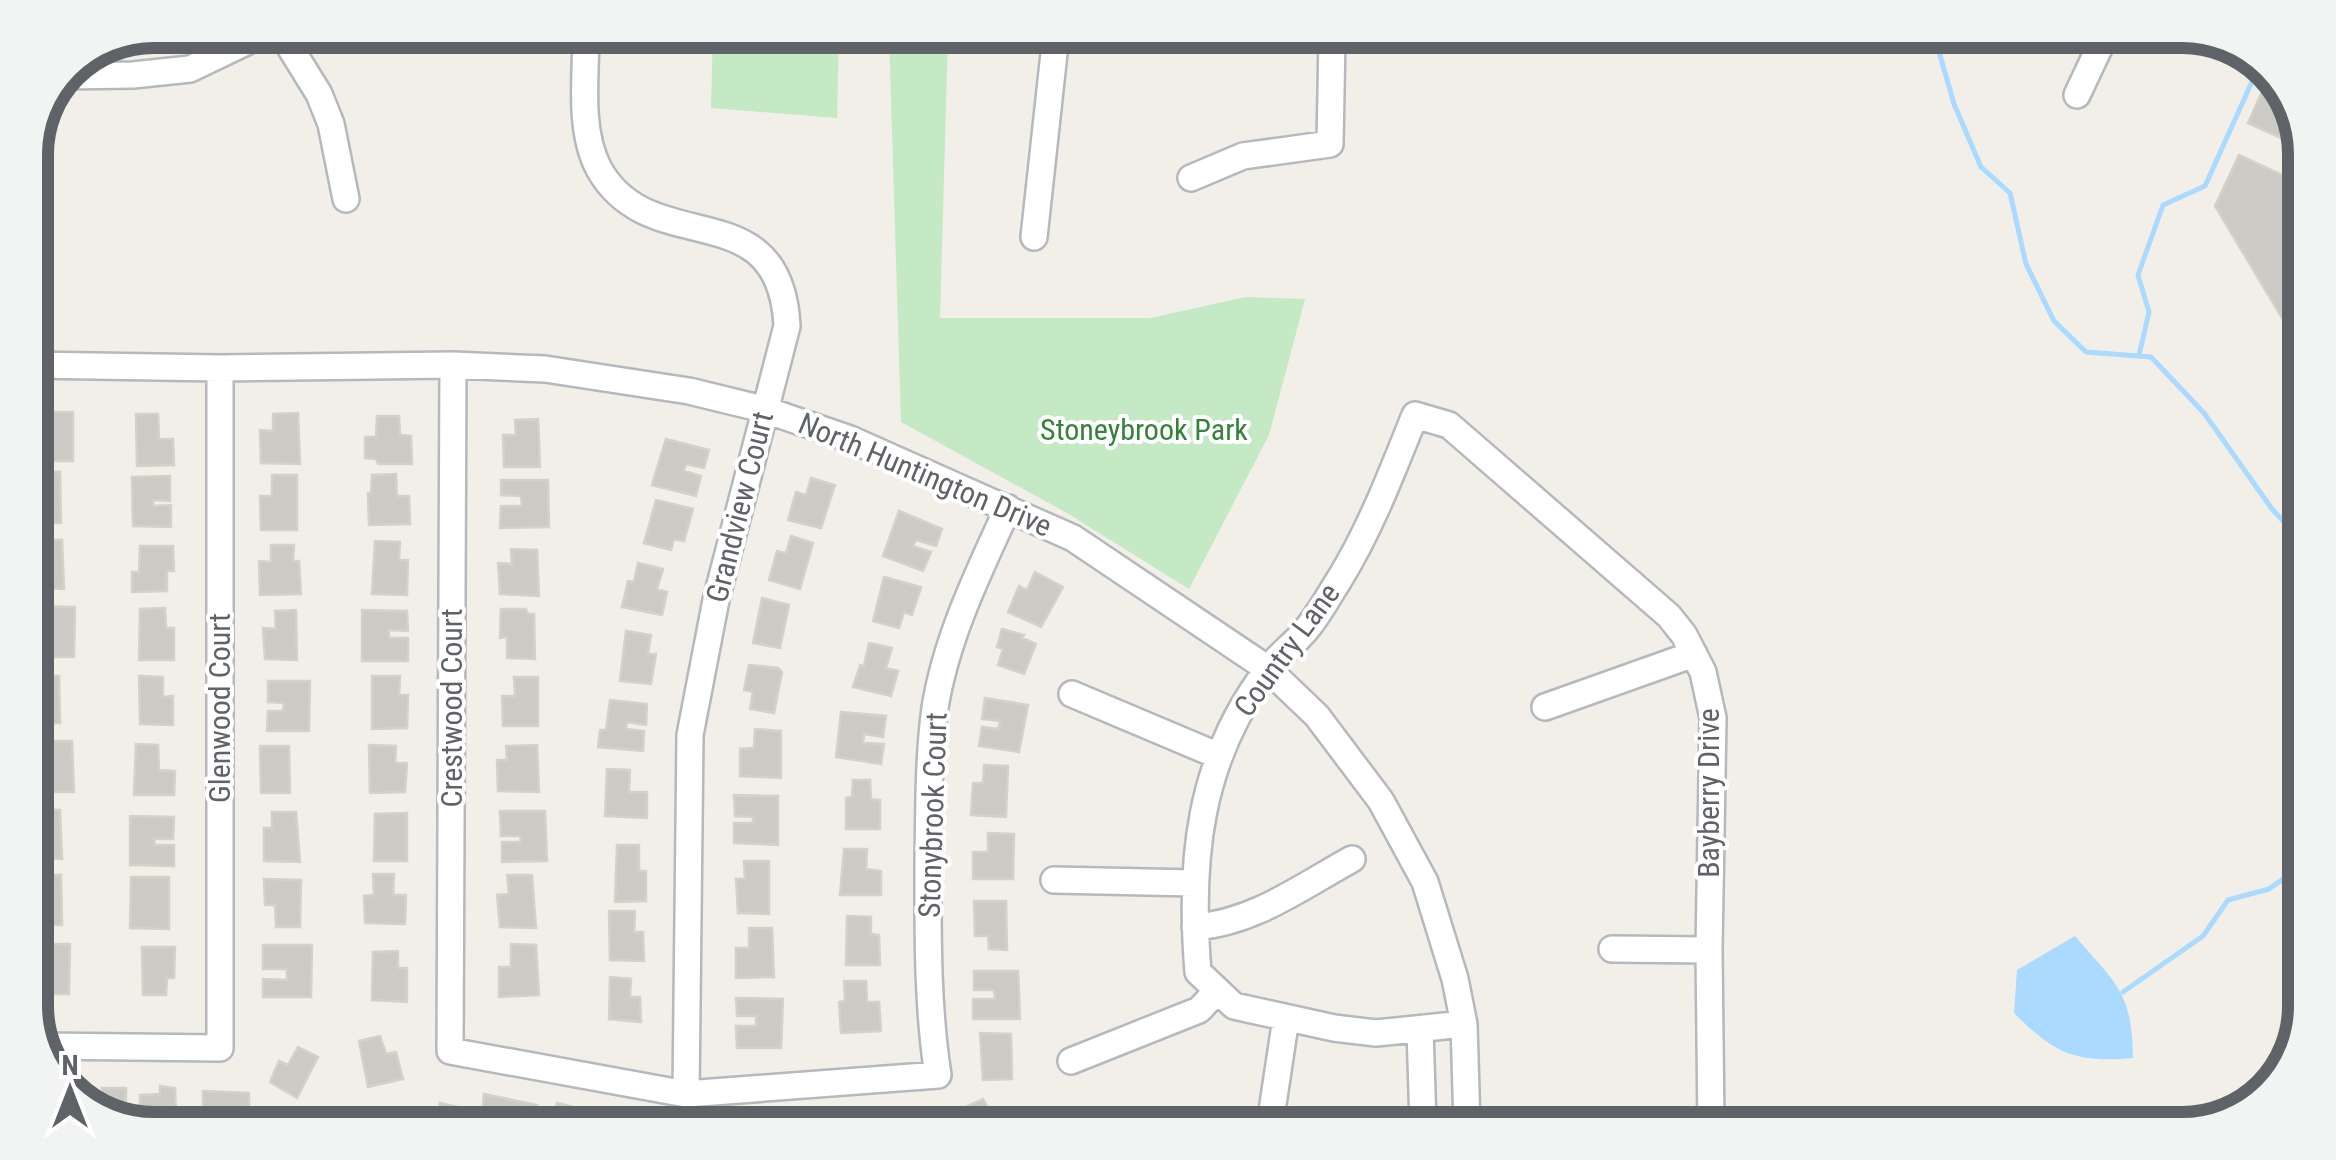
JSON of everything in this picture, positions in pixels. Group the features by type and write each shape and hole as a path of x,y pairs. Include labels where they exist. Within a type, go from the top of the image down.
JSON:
{"street":[{"path":"82,76 134,76 190,69 234,48"},
{"path":"290,48 332,124 346,200"},
{"name":"Grandview Court","path":"586,48 586,117 592,152 611,185 643,212 734,238 761,252 779,277 785,298 787,326 704,657 690,735 686,1094"},
{"path":"1034,237 1055,48"},
{"path":"1191,178 1243,156 1330,144 1332,48"},
{"path":"2077,96 2099,48"},
{"name":"North Huntington Drive","path":"48,365 453,365 545,369 690,391 850,438 1073,538 1268,669 1317,716 1381,801 1425,882 1455,979 1464,1024 1467,1112"},
{"name":"Crestwood Court","path":"453,365 450,1051 686,1094"},
{"name":"Glenwood Court","path":"55,1046 220,1048 220,368"},
{"name":"Bayberry Drive","path":"1415,415 1449,425 1669,616 1694,654 1706,682 1712,718 1711,1112"},
{"name":"Country Lane","path":"1216,992 1198,972 1194,883 1200,822 1219,756 1268,669 1307,629 1358,546 1415,415"},
{"name":"Stonybrook Court","path":"686,1094 938,1075 928,903 930,766 936,707 968,598 1008,508"},
{"path":"1544,707 1694,654"},
{"path":"1072,694 1219,756"},
{"path":"1194,927 1222,925 1252,914 1352,859"},
{"path":"1054,880 1194,883"},
{"path":"1612,949 1709,950"},
{"path":"1071,1062 1199,1010 1216,992 1234,1006 1376,1033 1464,1024"},
{"path":"1272,1112 1286,1018"},
{"path":"1420,1029 1423,1112"}],"green space":[{"path":"713,48 839,48 837,118 711,108"},
{"name":"Stoneybrook Park","path":"889,48 948,48 940,318 1150,318 1246,297 1305,299 1269,435 1189,589 1067,513 901,422"}],"water":[{"path":"2075,936 2119,990 2129,1017 2133,1058 2096,1059 2067,1053 2042,1038 2014,1013 2017,970"}],"building":[{"path":"2264,87 2278,107 2287,141 2248,123"},
{"path":"2239,155 2288,178 2288,328 2215,206"},
{"path":"48,412 73,412 73,461 48,461"},
{"path":"298,413 300,464 261,463 260,430 273,431 273,414"},
{"path":"136,414 158,414 159,439 173,439 174,465 137,466"},
{"path":"377,416 399,416 400,435 411,436 412,464 378,464 376,459 365,458 365,437 376,437"},
{"path":"538,419 540,467 504,467 503,435 516,435 515,420"},
{"path":"1120,420 1129,423 1129,441 1120,444 1111,441 1108,432 1111,423"},
{"path":"666,439 709,450 704,468 686,464 684,471 701,476 696,496 652,485"},
{"path":"48,472 60,472 61,523 48,523"},
{"path":"396,474 397,496 409,496 410,524 369,525 372,475"},
{"path":"272,475 297,475 297,530 261,530 260,496 272,496"},
{"path":"170,476 170,501 153,500 153,506 171,505 171,527 133,526 132,477"},
{"path":"811,478 835,485 821,528 788,520 796,492 806,495"},
{"path":"501,480 548,480 549,527 500,528 501,506 522,506 521,496 501,495"},
{"path":"656,500 693,509 684,541 674,539 671,550 644,543"},
{"path":"899,511 942,529 936,546 916,540 913,546 931,552 923,571 883,556"},
{"path":"791,536 813,543 800,589 769,580 777,551 786,553"},
{"path":"48,540 62,540 64,589 48,589"},
{"path":"375,541 400,542 399,560 408,560 407,595 372,594"},
{"path":"271,545 294,545 293,561 299,561 301,594 260,595 259,561 271,562"},
{"path":"140,546 173,546 174,571 167,571 167,591 132,592 132,572 139,572"},
{"path":"511,549 537,550 539,596 500,594 498,563 512,564"},
{"path":"638,563 663,569 657,589 667,592 662,615 622,607 628,581 634,582"},
{"path":"1035,572 1063,587 1041,627 1008,612 1019,586 1027,590"},
{"path":"884,577 921,587 912,615 904,612 899,628 873,621"},
{"path":"762,598 789,605 780,648 753,643"},
{"path":"48,606 75,607 74,657 48,657"},
{"path":"165,608 166,628 174,628 174,660 139,660 140,609"},
{"path":"501,609 526,609 528,614 534,614 535,659 507,658 507,637 500,638"},
{"path":"296,610 297,660 265,659 263,628 276,629 275,611"},
{"path":"362,610 407,611 408,631 389,630 389,638 408,638 408,661 362,661"},
{"path":"1002,629 1024,635 1022,638 1036,644 1024,674 998,665 1003,649 997,647"},
{"path":"626,631 651,635 648,654 656,654 651,684 620,681"},
{"path":"869,643 892,648 886,668 898,671 891,696 853,687 860,665 864,666"},
{"path":"749,665 778,668 782,672 774,713 750,709 753,692 744,690"},
{"path":"48,676 59,676 60,723 48,723"},
{"path":"139,676 163,677 163,697 173,696 173,725 140,724"},
{"path":"372,676 400,676 399,695 408,695 407,728 372,729"},
{"path":"514,677 538,677 538,726 503,726 502,696 515,696"},
{"path":"268,681 310,681 309,731 267,731 268,711 283,711 284,703 268,702"},
{"path":"985,698 1028,705 1019,752 979,746 982,727 998,729 1000,721 982,719"},
{"path":"610,700 647,704 646,725 627,722 626,729 644,731 643,751 598,747 600,730 606,730"},
{"path":"841,712 886,716 883,737 864,734 863,743 884,744 881,764 836,757"},
{"path":"755,729 781,731 781,778 740,776 740,749 754,748"},
{"path":"48,741 72,741 74,792 48,792"},
{"path":"136,744 158,745 159,770 175,771 174,795 134,795"},
{"path":"369,745 396,746 395,763 407,763 405,792 370,793"},
{"path":"537,745 539,792 498,791 497,760 507,760 506,746"},
{"path":"260,746 289,746 290,793 261,793"},
{"path":"984,765 1008,766 1006,817 971,815 973,783 983,783"},
{"path":"607,769 630,770 629,792 647,792 647,818 605,816"},
{"path":"853,780 870,780 871,799 880,800 880,829 846,829 846,798 852,796"},
{"path":"734,795 778,796 778,845 734,843 734,823 753,823 753,817 735,816"},
{"path":"48,810 60,810 62,859 48,859"},
{"path":"500,811 545,811 547,861 502,862 502,842 520,842 521,836 501,836"},
{"path":"272,812 296,812 300,862 264,861 264,828 272,828"},
{"path":"407,813 407,861 374,861 375,814"},
{"path":"130,816 174,817 173,839 154,839 155,845 174,845 174,866 130,865"},
{"path":"988,833 1014,834 1013,879 973,879 973,852 988,852"},
{"path":"617,845 639,845 639,871 646,871 646,901 615,902"},
{"path":"844,849 867,849 866,869 881,871 881,895 840,895"},
{"path":"744,861 769,861 769,914 738,913 736,879 745,879"},
{"path":"48,874 61,875 62,925 48,925"},
{"path":"373,874 394,874 393,895 406,895 405,924 365,923 364,896 374,895"},
{"path":"507,875 532,875 536,928 500,927 497,895 509,894"},
{"path":"131,877 169,877 169,929 130,928"},
{"path":"264,879 301,880 300,927 276,927 275,905 265,905"},
{"path":"974,901 1006,901 1007,950 989,949 988,936 975,936"},
{"path":"609,911 635,911 634,932 643,932 644,961 610,960"},
{"path":"847,916 871,917 871,934 879,935 880,965 846,965"},
{"path":"749,928 772,928 774,977 736,978 736,948 749,948"},
{"path":"48,944 70,944 69,994 48,994"},
{"path":"511,944 536,945 539,995 499,997 499,967 511,967"},
{"path":"263,945 312,945 311,997 263,997 263,979 287,980 287,969 263,969"},
{"path":"142,947 175,947 174,978 167,978 166,995 143,995"},
{"path":"398,951 398,968 407,968 407,1002 372,1000 373,952"},
{"path":"974,971 1018,971 1020,1019 973,1019 973,999 995,999 994,990 974,990"},
{"path":"610,977 631,979 630,997 640,997 641,1022 609,1019"},
{"path":"844,981 866,981 867,1002 879,1002 881,1031 841,1033 839,1002 845,1001"},
{"path":"736,998 783,999 781,1048 737,1048 736,1026 756,1026 756,1016 737,1016"},
{"path":"980,1033 1011,1034 1012,1079 983,1080"},
{"path":"380,1036 386,1054 396,1052 403,1079 368,1087 359,1041"},
{"path":"298,1047 318,1057 297,1098 270,1082 279,1061 288,1065"},
{"path":"160,1086 175,1088 176,1112 140,1111 140,1095 160,1094"},
{"path":"102,1088 126,1088 126,1108 100,1098"},
{"path":"203,1091 249,1093 249,1112 203,1112"},
{"path":"484,1094 537,1105 536,1112 483,1112"},
{"path":"983,1099 990,1112 962,1112"},
{"path":"440,1103 462,1108 461,1112 438,1112"},
{"path":"557,1103 585,1110 585,1112 555,1112"}],"waterway":[{"path":"1938,48 1954,104 1981,167 2010,193 2026,264 2054,321 2086,352 2151,357 2204,413 2288,526"},
{"path":"2139,355 2149,312 2138,275 2163,205 2205,186 2254,76"},
{"path":"2123,992 2203,936 2228,900 2269,889 2288,876"}]}
